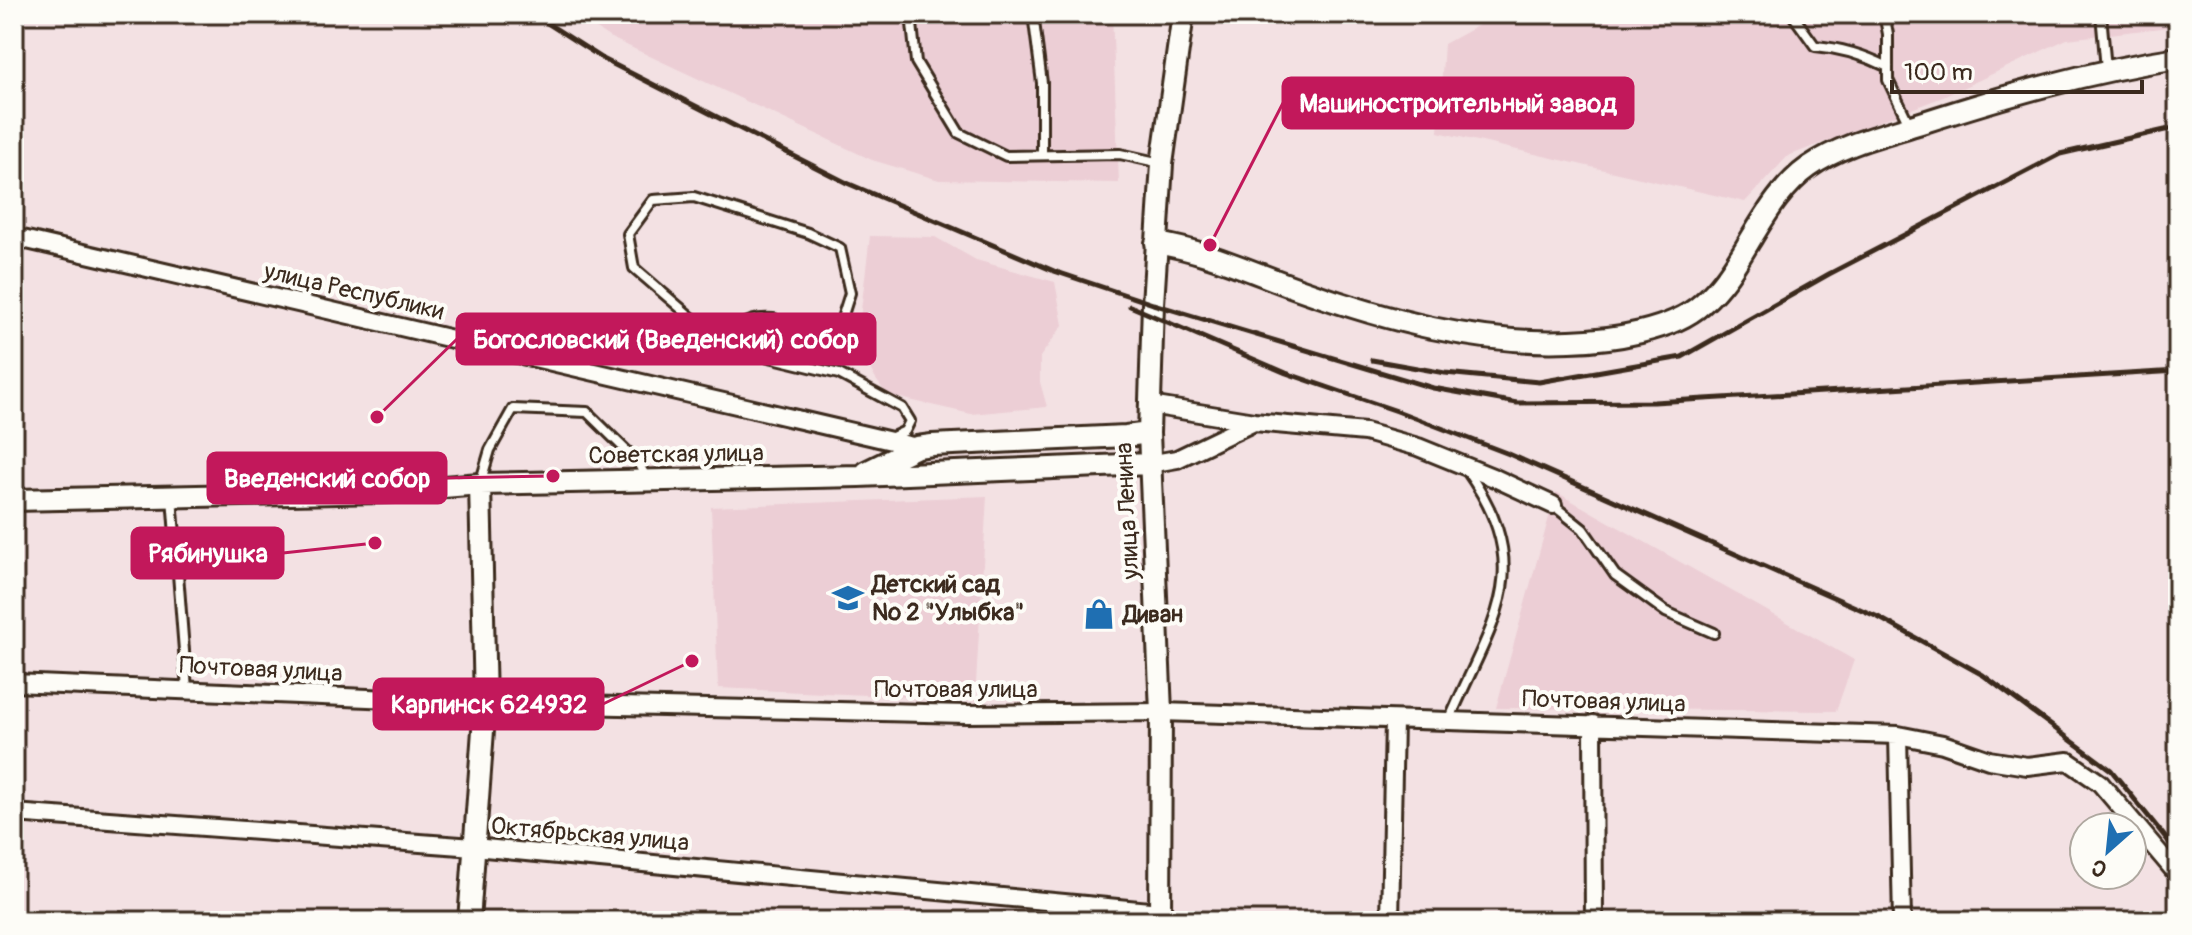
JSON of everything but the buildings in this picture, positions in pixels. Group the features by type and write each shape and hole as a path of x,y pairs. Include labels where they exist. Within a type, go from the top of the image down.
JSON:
{"street":[{"name":"улица Ленина","path":"1160,916 1161,712 1149,433 1162,164 1183,14"},
{"path":"1156,243 1207,253 1332,301 1440,330 1499,339 1557,341 1631,333 1666,325 1700,306 1723,282 1769,208 1788,184 1809,167 1841,149 1981,104 2106,70 2178,58"},
{"name":"улица Республики","path":"14,237 917,447"},
{"path":"1150,405 1254,422 1365,432 1418,447 1553,505"},
{"path":"1149,464 1177,459 1254,422"},
{"name":"Советская улица","path":"859,476 917,447 1149,433"},
{"name":"Советская улица","path":"14,500 383,492 480,484 859,476 1149,464"},
{"path":"469,921 485,703 480,484"},
{"name":"Почтовая улица","path":"14,683 485,703 967,714 1161,712 1898,735 1943,744 1989,760 2027,766 2068,761 2100,783 2178,875"},
{"path":"1390,921 1394,721"},
{"path":"1593,724 1594,921"},
{"path":"1898,735 1902,921"},
{"name":"Октябрьская улица","path":"14,813 474,847 1160,916"}],"lane":[{"path":"911,14 916,62 959,133 1006,156 1120,154 1162,164"},
{"path":"1033,14 1042,83 1042,155"},
{"path":"1792,14 1815,46 1864,55 1888,67"},
{"path":"1884,14 1888,34 1888,80 1910,127"},
{"path":"2101,14 2106,70"},
{"path":"843,315 850,293 840,248 808,233 694,197 653,200 628,234 634,268 713,336 761,355 839,374 902,408 910,421 905,431 886,439"},
{"path":"732,343 743,324 757,318 774,319"},
{"path":"480,484 490,450 513,409 587,412 637,461 647,479"},
{"path":"1449,722 1493,626 1504,579 1503,545 1487,499 1463,465"},
{"path":"172,496 187,689"},
{"path":"1553,505 1583,529 1615,575 1666,612 1714,633"}],"shaded area":[{"path":"574,14 1112,14 1119,183 939,180 872,160 609,37"},
{"path":"1499,14 2178,14 2178,26 2067,39 1943,97 1788,156 1745,202 1438,132 1444,44"},
{"path":"870,236 935,237 976,260 1055,282 1063,325 1040,357 1040,382 1047,407 971,414 887,395 857,343"},
{"path":"1556,492 1854,660 1836,711 1496,708"},
{"name":"Детский сад № 2 \"Улыбка\"","path":"987,496 975,700 718,688 711,507"}],"railway":[{"path":"533,14 605,60 847,183 1054,271 1433,388 1517,403 1654,402 2178,371"},
{"path":"1372,360 1445,373 1539,382 1682,357 1829,274 2060,154 2178,127"},
{"path":"1130,306 1286,373 1509,454 1878,617 1983,675 2111,770 2178,853"}],"place":[{"name":"Машиностроительный завод","path":"1210,245"},
{"name":"Богословский (Введенский) собор","path":"377,417"},
{"name":"Введенский собор","path":"553,476"},
{"name":"Рябинушка","path":"375,543"},
{"name":"Детский сад № 2 \"Улыбка\"","path":"848,598"},
{"name":"Диван","path":"1099,614"},
{"name":"Карпинск 624932","path":"692,661"}]}
